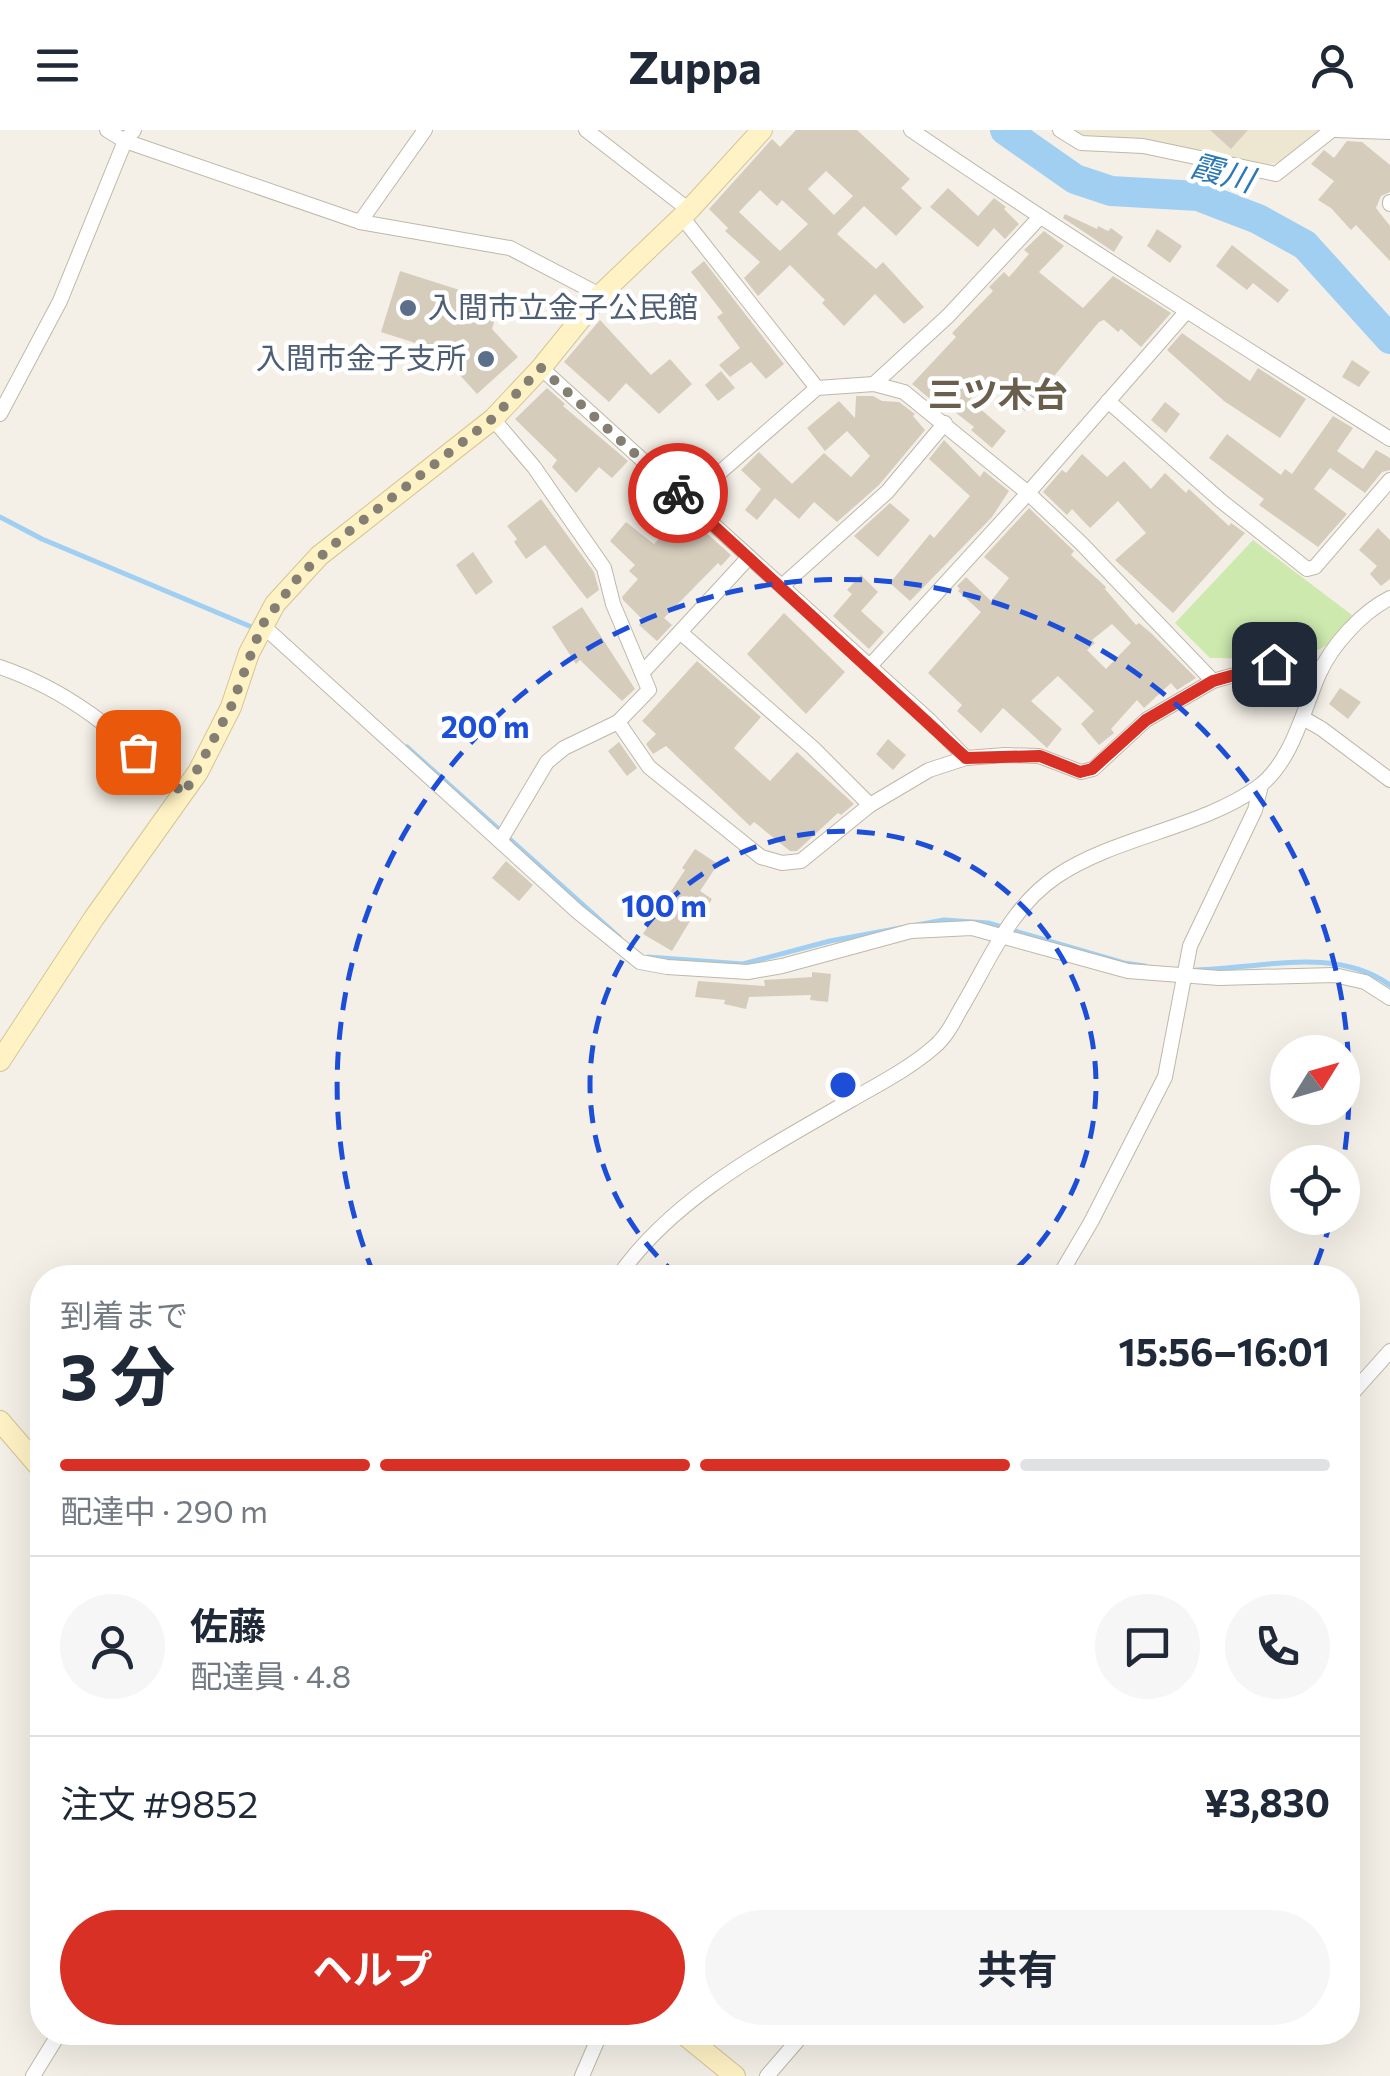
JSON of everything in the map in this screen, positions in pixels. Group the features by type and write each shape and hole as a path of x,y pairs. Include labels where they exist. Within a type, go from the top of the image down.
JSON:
{"street":[{"path":"107,130 360,222 510,248 600,295"},
{"path":"360,222 425,130"},
{"path":"586,130 685,213 817,388"},
{"path":"0,1061 94,918 184,794 223,724 262,625 288,590 320,556 492,419 541,368 600,295 685,213 762,130"},
{"path":"912,130 1040,217 1390,439"},
{"path":"1060,130 1081,143 1143,146 1276,174 1334,130 1390,132"},
{"path":"0,414 60,301 129,136"},
{"path":"874,384 948,316 1040,217"},
{"path":"869,667 1187,310"},
{"path":"541,368 966,758"},
{"path":"687,501 817,388 874,384 904,392 1028,493 1213,681"},
{"path":"1108,400 1220,500 1307,569 1315,568 1390,480"},
{"path":"492,419 534,467 604,568 613,604 650,690 618,722 564,748 547,762 500,841"},
{"path":"782,586 887,492 945,423"},
{"path":"642,673 749,557"},
{"path":"628,1265 655,1231 704,1190 938,1044 1002,936 1035,892 1072,867 1224,806 1261,785 1284,755 1321,670 1372,607 1390,598"},
{"path":"262,625 613,942 640,962 748,972 910,931 972,928 1128,971 1182,976 1334,975 1364,982 1390,998"},
{"path":"680,632 813,748 870,805"},
{"path":"618,722 650,767 760,857 782,864 801,861 870,805 929,770 966,758 1040,756 1080,772 1092,769 1146,720 1213,681 1274,664 1306,664 1321,670"},
{"path":"0,667 28,676 83,706 184,794"},
{"path":"1302,718 1322,728 1390,780"},
{"path":"1066,1265 1166,1077 1190,946 1256,810 1261,785"},
{"path":"1360,1385 1390,1351"},
{"path":"0,1421 30,1456"},
{"path":"33,2076 52,2045"},
{"path":"582,2076 595,2045"},
{"path":"696,2045 735,2076"},
{"path":"767,2076 794,2045"}],"shaded area":[{"path":"1072,130 1324,130 1284,161 1259,166 1083,137"}],"green space":[{"path":"1253,540 1352,615 1340,638 1301,659 1210,658 1175,623"}],"building":[{"path":"796,130 857,130 910,179 901,188 922,208 896,236 864,206 837,234 876,269 883,262 924,307 904,324 875,294 844,326 822,303 825,300 790,265 758,296 744,278 760,262 725,231 728,228 709,209 772,139 780,147","holes":["826,171 853,196 834,215 808,189","760,190 777,206 782,200 808,224 780,251 739,212"]},
{"path":"1210,130 1248,130 1231,149"},
{"path":"1347,141 1362,142 1390,165 1390,192 1381,196 1376,208 1390,226 1390,261 1356,225 1351,230 1318,200 1334,181 1311,164 1324,150 1334,158"},
{"path":"948,188 978,216 994,198 1019,224 1005,239 994,228 978,247 930,207"},
{"path":"1065,214 1097,229 1111,228 1123,237 1114,252 1063,218"},
{"path":"1157,229 1182,246 1170,263 1147,246"},
{"path":"1044,231 1064,246 1039,272 1083,308 1113,276 1171,313 1141,347 1121,329 1118,332 1104,320 1099,322 1025,411 986,379 970,400 1006,431 992,448 971,430 974,427 932,394 929,398 912,384 956,337 952,333 993,291 989,287 1004,272 1009,277 1029,254 1024,250"},
{"path":"1232,245 1289,290 1278,303 1253,283 1247,290 1216,266"},
{"path":"704,261 784,364 766,379 751,362 730,377 719,365 740,348 717,317 723,313 691,272"},
{"path":"400,271 500,303 492,329 518,357 477,394 437,350 381,332"},
{"path":"600,320 651,375 670,359 692,384 659,414 626,383 609,402 564,362"},
{"path":"1182,333 1250,381 1258,368 1306,399 1280,438 1224,401 1167,350"},
{"path":"1352,360 1370,372 1359,387 1342,377"},
{"path":"721,371 735,388 718,401 705,385"},
{"path":"547,388 628,461 612,478 599,467 576,493 552,467 557,460 515,419"},
{"path":"856,396 899,402 915,414 925,430 879,485 837,522 814,502 799,519 775,498 757,520 745,510 761,489 741,470 759,452 792,484 824,453 851,477 870,456 847,431 825,451 807,428 839,401 855,418"},
{"path":"1165,402 1180,414 1166,433 1151,420"},
{"path":"1333,416 1353,428 1337,451 1363,469 1376,450 1390,458 1390,470 1382,472 1365,493 1330,468 1314,489 1347,514 1318,547 1259,505 1264,499 1209,458 1227,434 1281,475 1285,469 1292,474"},
{"path":"944,440 980,477 984,471 1009,491 992,517 910,601 890,583 930,534 934,538 970,496 929,459"},
{"path":"1082,454 1107,477 1124,461 1151,489 1165,473 1229,526 1231,523 1245,533 1173,613 1115,560 1146,533 1118,501 1090,528 1072,509 1067,515 1043,492"},
{"path":"541,499 594,572 599,590 587,599 545,545 526,559 514,542 517,539 507,526"},
{"path":"890,503 910,520 878,557 854,536"},
{"path":"1029,508 1074,551 1071,555 1106,587 1136,625 1139,623 1151,633 1196,678 1177,690 1171,683 1144,708 1137,700 1111,729 1114,733 1099,745 1081,724 1094,711 1058,676 1031,701 1062,729 1047,748 1003,708 981,733 957,711 962,705 928,673 981,612 957,586 966,577 991,601 1009,578 984,557","holes":["1112,624 1131,643 1106,669 1087,650 1095,643 1092,640"]},
{"path":"683,512 731,555 721,566 718,563 664,618 672,625 657,641 639,625 643,620 623,600 638,579 629,571 635,565 610,541 626,522 654,544"},
{"path":"1378,528 1390,540 1390,579 1381,586 1370,574 1377,566 1359,550"},
{"path":"473,552 493,582 476,595 456,565"},
{"path":"861,575 878,592 861,611 884,632 869,649 833,616 852,594 847,590"},
{"path":"582,607 635,689 622,701 580,660 576,664 552,627"},
{"path":"784,613 845,672 806,714 747,654"},
{"path":"697,661 761,717 734,748 770,781 797,752 854,804 841,815 838,813 797,851 790,851 754,822 750,826 666,746 653,754 646,744 656,734 642,721"},
{"path":"1340,688 1361,702 1348,719 1329,704"},
{"path":"888,739 906,755 893,770 876,754"},
{"path":"619,742 637,768 627,776 608,751"},
{"path":"695,849 718,864 700,891 712,899 703,914 696,911 672,951 643,934"},
{"path":"506,861 533,885 519,901 492,878"},
{"path":"812,972 831,974 828,1002 810,1000 811,995 749,997 746,1009 724,1004 725,1000 695,997 698,981 765,986 764,980 812,977"}],"waterway":[{"name":"霞川","path":"1005,130 1075,179 1111,191 1198,196 1258,219 1305,245 1390,339"},
{"path":"0,517 42,539 254,628"},
{"path":"407,747 619,937"},
{"path":"648,957 743,964 830,941 944,920 988,923 1145,966"},
{"path":"1196,970 1321,962 1368,973 1390,985"}],"way so far":[{"path":"138,752 184,794 231,707 249,653 275,604 320,556 492,419 541,368 678,493"}],"place":[{"name":"入間市立金子公民館","path":"408,308"},
{"name":"入間市金子支所","path":"486,359"}],"district":[{"name":"三ツ木台","path":"998,395"}],"route":[{"path":"678,493 966,758 1040,756 1080,772 1092,769 1146,720 1213,681 1274,664"}]}
